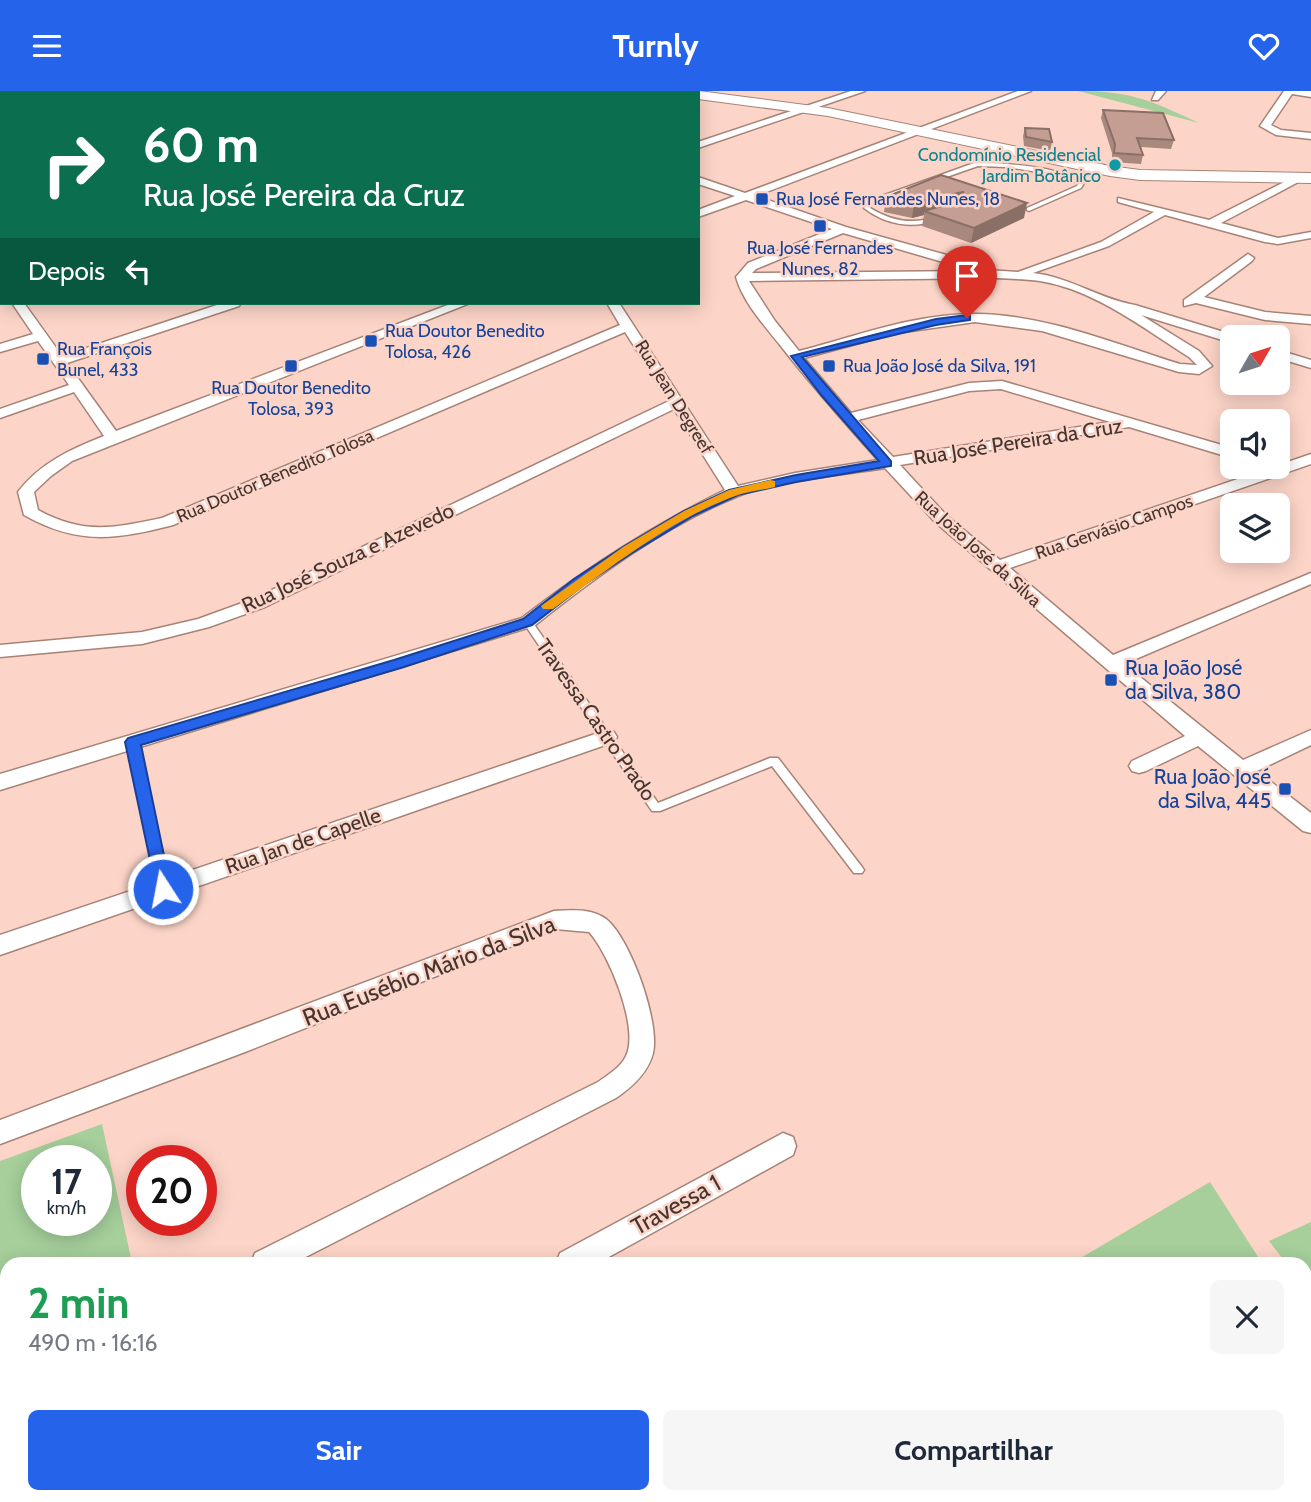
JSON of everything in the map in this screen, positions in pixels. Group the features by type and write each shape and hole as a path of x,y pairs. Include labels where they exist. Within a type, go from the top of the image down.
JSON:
{"main road":[{"path":"700,95 847,115 918,131 1025,161 1073,164 1150,175 1304,178"}],"street":[{"path":"700,144 860,91"},
{"path":"700,213 1026,91"},
{"path":"1311,94 1289,91 1265,126 1279,133 1311,136"},
{"path":"1209,225 1304,178"},
{"path":"700,181 842,229 997,274"},
{"path":"1122,200 1265,240 1278,241 1311,235"},
{"path":"1017,275 1105,244 1163,212"},
{"path":"742,277 752,266 842,229"},
{"path":"1168,317 1248,258"},
{"path":"742,277 997,274 1061,282 1115,305 1194,354 1202,361 1203,368 1193,371 1179,368 1031,324 998,319 936,322 796,356"},
{"name":"Rua João José da Silva","path":"742,277 745,287 796,356 847,418 940,519 1199,737 1311,825"},
{"path":"1195,299 1265,316 1311,320"},
{"path":"24,305 40,336 112,436"},
{"path":"59,361 229,305"},
{"name":"Rua Doutor Benedito Tolosa","path":"459,305 112,436 50,466 26,492 30,512 56,527 76,534 108,533 167,522 629,325"},
{"name":"Rua Jean Degreef","path":"614,305 734,492"},
{"path":"1115,305 1168,317 1220,335"},
{"path":"0,348 40,336"},
{"path":"1290,357 1311,364"},
{"path":"847,418 983,384 1034,393 1220,449"},
{"path":"0,414 76,387"},
{"name":"Rua José Souza e Azevedo","path":"0,651 142,638 203,623 259,603 678,402"},
{"name":"Rua José Pereira da Cruz","path":"0,782 528,622 579,582 627,550 689,514 734,492 796,478 1134,422"},
{"name":"Rua Gervásio Campos","path":"1290,465 1311,459"},
{"name":"Rua Gervásio Campos","path":"997,567 1249,479"},
{"path":"1110,663 1311,578"},
{"name":"Rua Jan de Capelle","path":"0,945 607,737"},
{"path":"1139,766 1199,737"},
{"path":"1241,770 1311,737"},
{"name":"Rua Eusébio Mário da Silva","path":"0,1132 554,921 580,919 597,926 611,943 634,997 643,1032 640,1054 627,1075 607,1090 277,1257"},
{"name":"Travessa 1","path":"581,1257 783,1146"}],"lane":[{"path":"940,217 918,225 904,224 876,215 867,208 870,202 965,166 1025,161 1081,183 1079,187 1029,209"},
{"name":"Travessa Castro Prado","path":"528,622 656,808 774,761 858,870"},
{"path":"133,742 163,889"}],"green space":[{"path":"1078,91 1128,95 1199,123"},
{"path":"102,1124 107,1145 44,1145"},
{"path":"21,1153 21,1236 112,1236 112,1170 131,1257 0,1257 0,1161"},
{"path":"1210,1182 1258,1257 1082,1257"},
{"path":"1311,1222 1311,1257 1281,1257 1269,1241"}],"building":[{"path":"1103,110 1163,113 1174,140 1137,138 1143,155 1114,153 1115,144"},
{"path":"1025,128 1049,129 1052,142 1026,137"},
{"path":"941,175 1027,203 974,228 924,211 952,203 964,197 963,192 914,203 886,197"}],"slow traffic":[{"path":"548,606 627,550 689,514 734,492 770,484"}],"place":[{"name":"Condomínio Residencial Jardim Botânico","path":"1115,165"},
{"name":"Rua José Fernandes Nunes, 18","path":"762,199"},
{"name":"Rua José Fernandes Nunes, 82","path":"820,226"},
{"name":"Rua Doutor Benedito Tolosa, 426","path":"371,341"},
{"name":"Rua François Bunel, 433","path":"43,359"},
{"name":"Rua Doutor Benedito Tolosa, 393","path":"291,366"},
{"name":"Rua João José da Silva, 191","path":"829,366"},
{"name":"Rua João José da Silva, 380","path":"1111,680"},
{"name":"Rua João José da Silva, 445","path":"1285,789"}],"route":[{"path":"163,889 133,742 528,622 579,582 627,550 689,514 734,492 796,478 887,463 825,394 796,356 936,322 967,318"}]}
